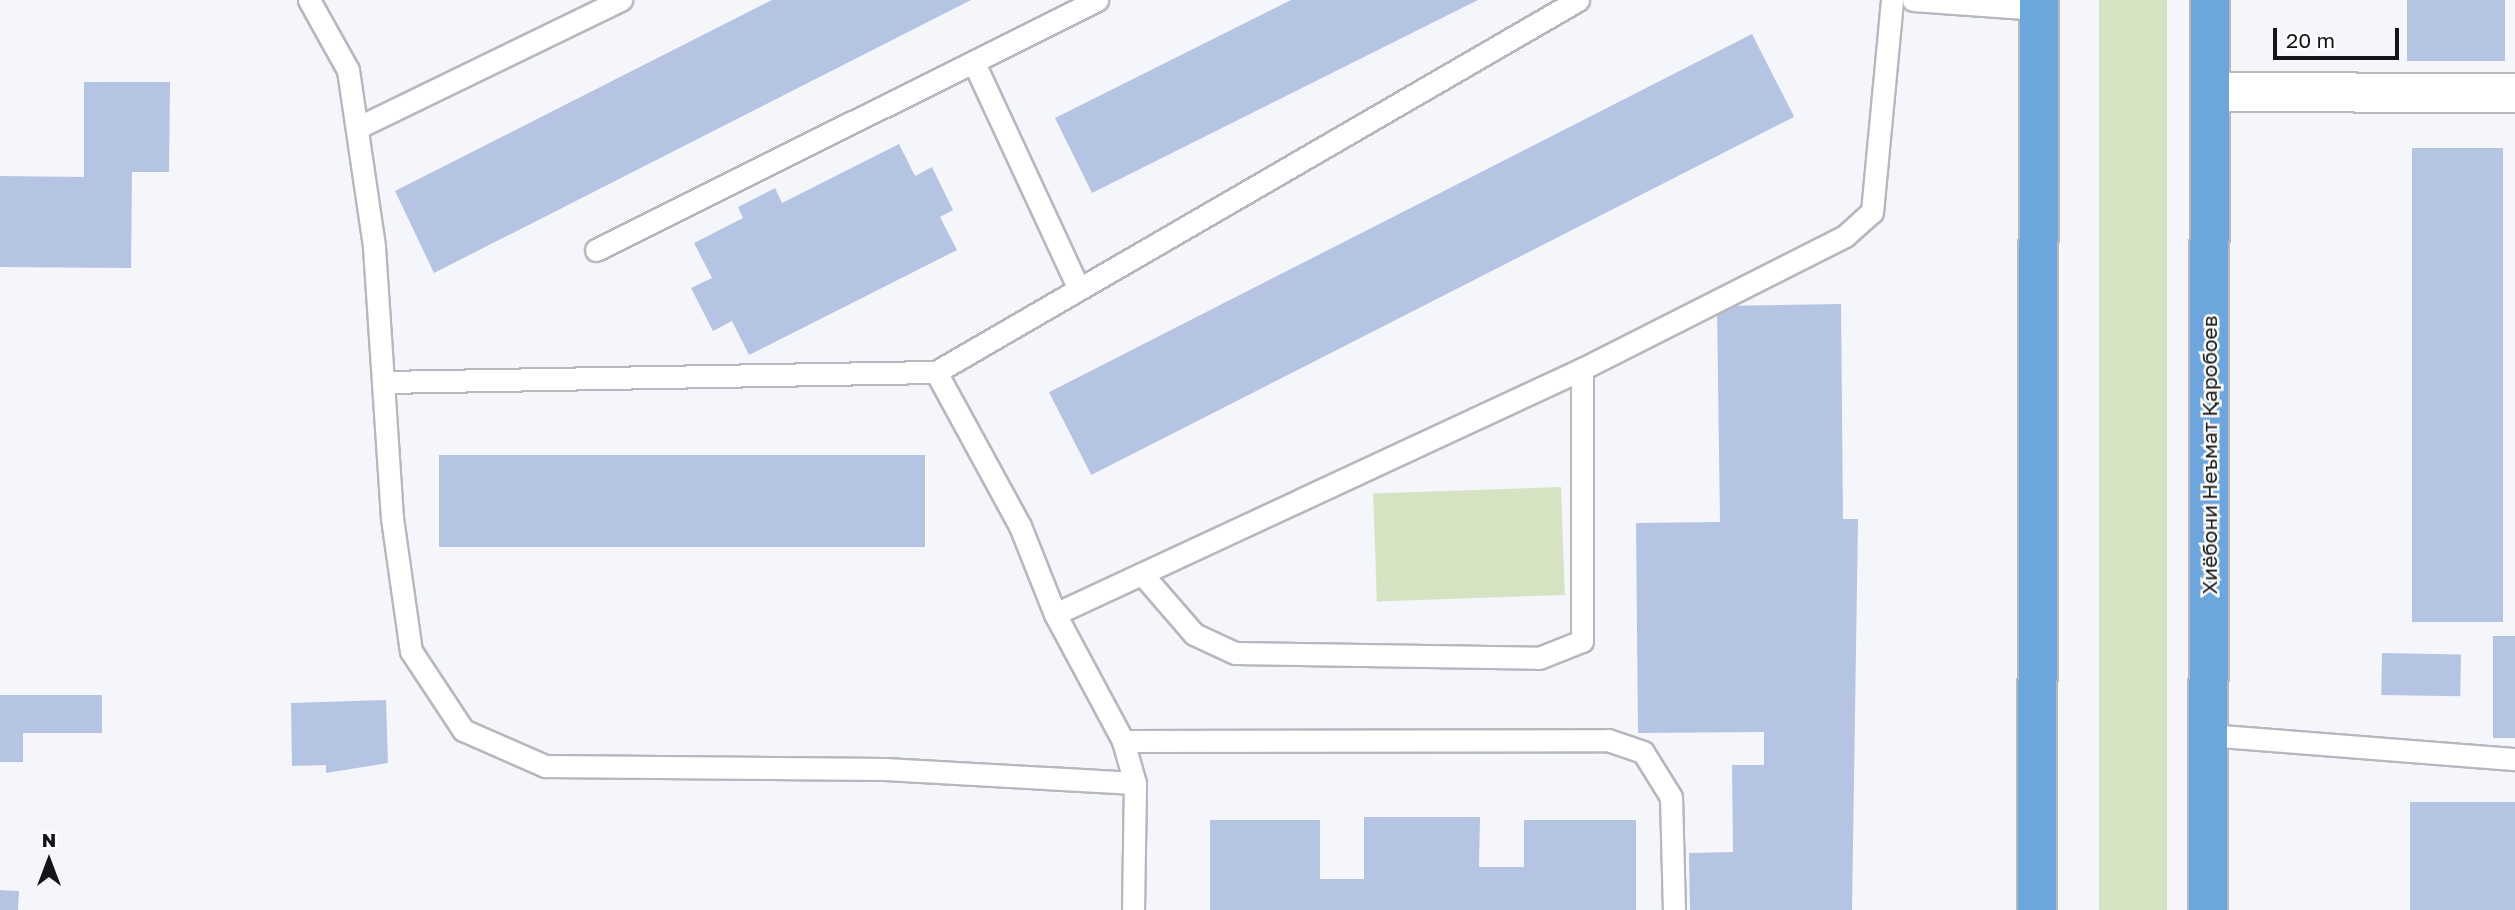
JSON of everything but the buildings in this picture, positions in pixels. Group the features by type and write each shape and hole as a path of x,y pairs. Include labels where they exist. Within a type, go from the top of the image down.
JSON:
{"highway":[{"name":"Хиёбони Неъмат Қаробоев","path":"2208,910 2210,0"},
{"path":"2037,910 2039,4"}],"street":[{"path":"2210,92 2515,93"}],"lane":[{"path":"309,0 348,70 374,247 392,519 411,651 463,730 545,766 885,769 1135,782"},
{"path":"363,125 621,0"},
{"path":"596,250 974,64 1097,0"},
{"path":"383,382 936,372 1578,0"},
{"path":"1055,614 1582,369 1845,236 1872,212 1892,0"},
{"path":"1913,0 2039,4"},
{"path":"974,64 1079,289"},
{"path":"1142,574 1194,634 1235,653 1539,657 1582,641 1582,369"},
{"path":"936,372 1020,526 1055,614 1123,741 1135,782 1133,910"},
{"path":"2208,735 2515,759"},
{"path":"1123,741 1608,740 1643,752 1671,797 1674,910"}],"green space":[{"path":"2099,0 2167,0 2167,910 2099,910"},
{"path":"1561,487 1565,595 1377,601 1373,494"}]}
